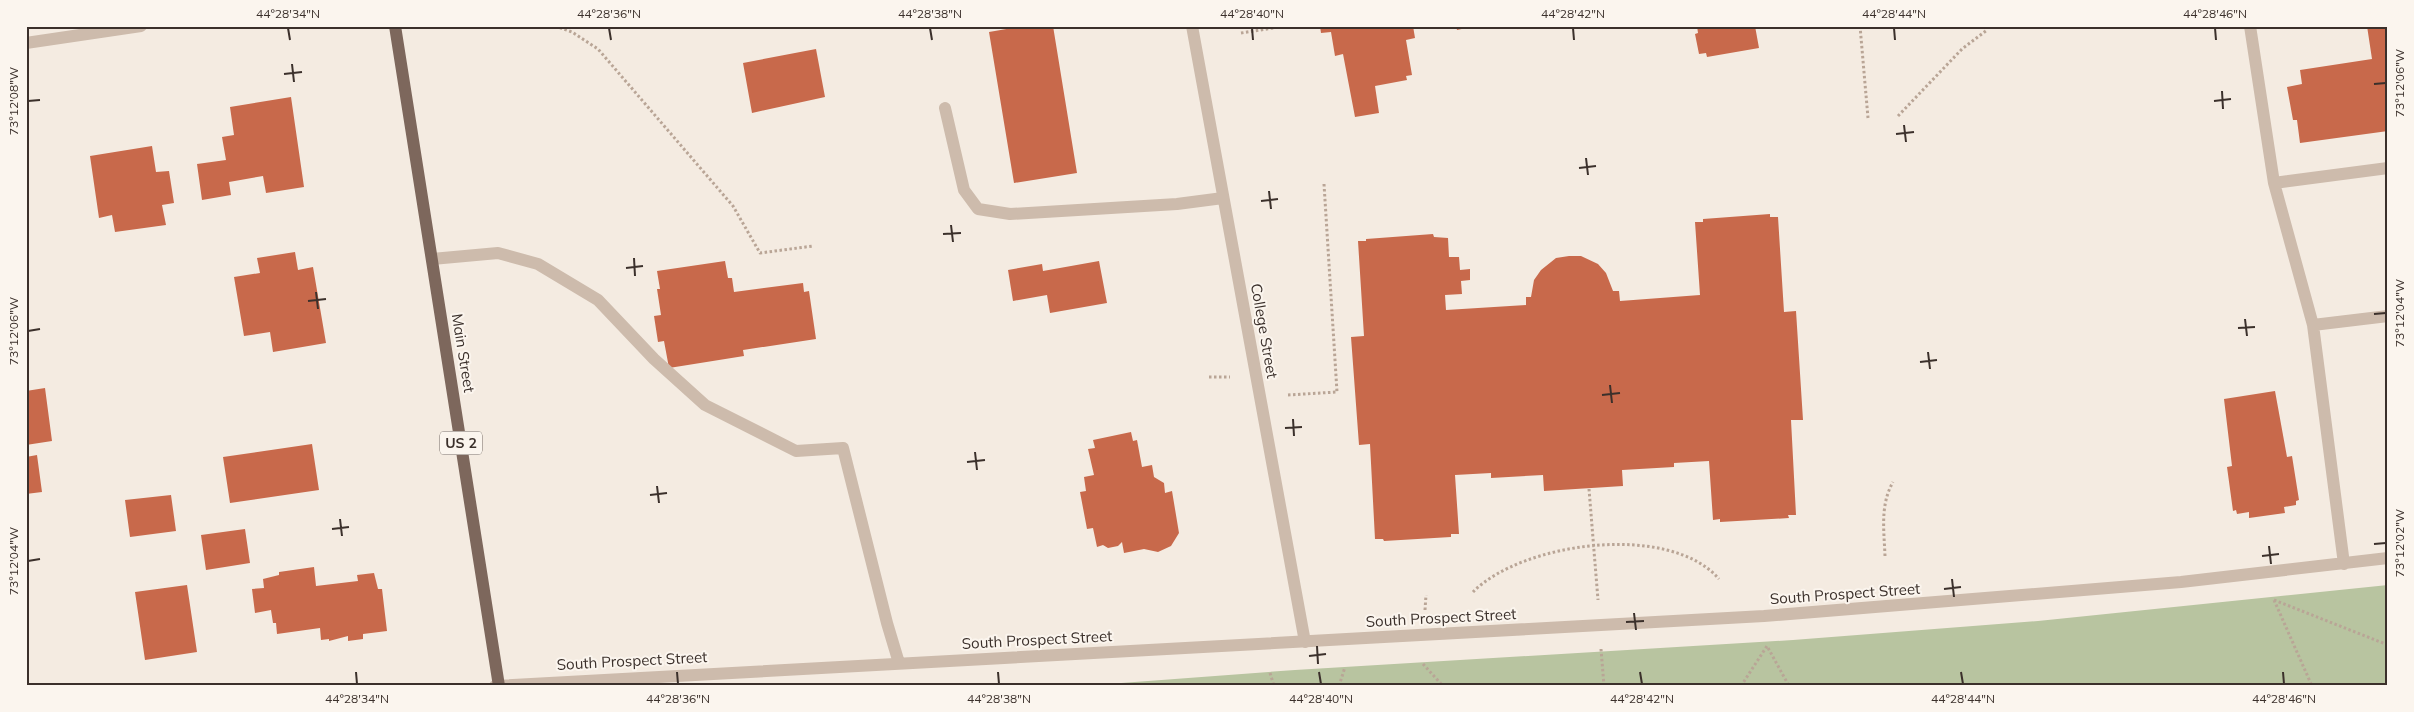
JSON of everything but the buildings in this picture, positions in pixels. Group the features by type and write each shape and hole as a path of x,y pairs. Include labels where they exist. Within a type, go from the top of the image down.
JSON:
{"main road":[{"name":"Main Street","path":"395,26 499,686"}],"street":[{"path":"26,43 142,26"},
{"name":"College Street","path":"1192,26 1305,642"},
{"path":"2250,26 2274,184 2313,325 2344,564"},
{"path":"945,108 964,190 978,209 1010,214 1177,204 1223,198"},
{"path":"2274,184 2388,168"},
{"path":"432,259 498,253 538,264 598,300 654,359 705,405 796,451 843,448 886,623 899,663"},
{"path":"2313,325 2388,316"},
{"name":"South Prospect Street","path":"494,686 1600,626 1893,607 2181,582 2388,558"}],"path":[{"path":"555,26 572,32 598,49 733,206 760,253 813,246"},
{"path":"1241,33 1286,26"},
{"path":"1860,26 1868,118"},
{"path":"1898,116 1962,49 1987,30"},
{"path":"1288,395 1337,392 1324,184"},
{"path":"1209,377 1230,377"},
{"path":"1885,556 1883,519 1886,495 1893,482"},
{"path":"1589,489 1604,686"},
{"path":"1473,592 1483,582 1504,568 1538,556 1566,549 1593,546 1637,546 1667,551 1692,560 1713,571 1719,579"},
{"path":"1425,612 1426,595"},
{"path":"2312,686 2274,600 2388,645"},
{"path":"1740,686 1767,646 1789,686"},
{"path":"1423,664 1443,686"},
{"path":"1339,686 1345,667"},
{"path":"1270,673 1274,686"}],"green space":[{"path":"2388,585 2388,686 1081,686 1295,670 1793,640 2038,621"}]}
